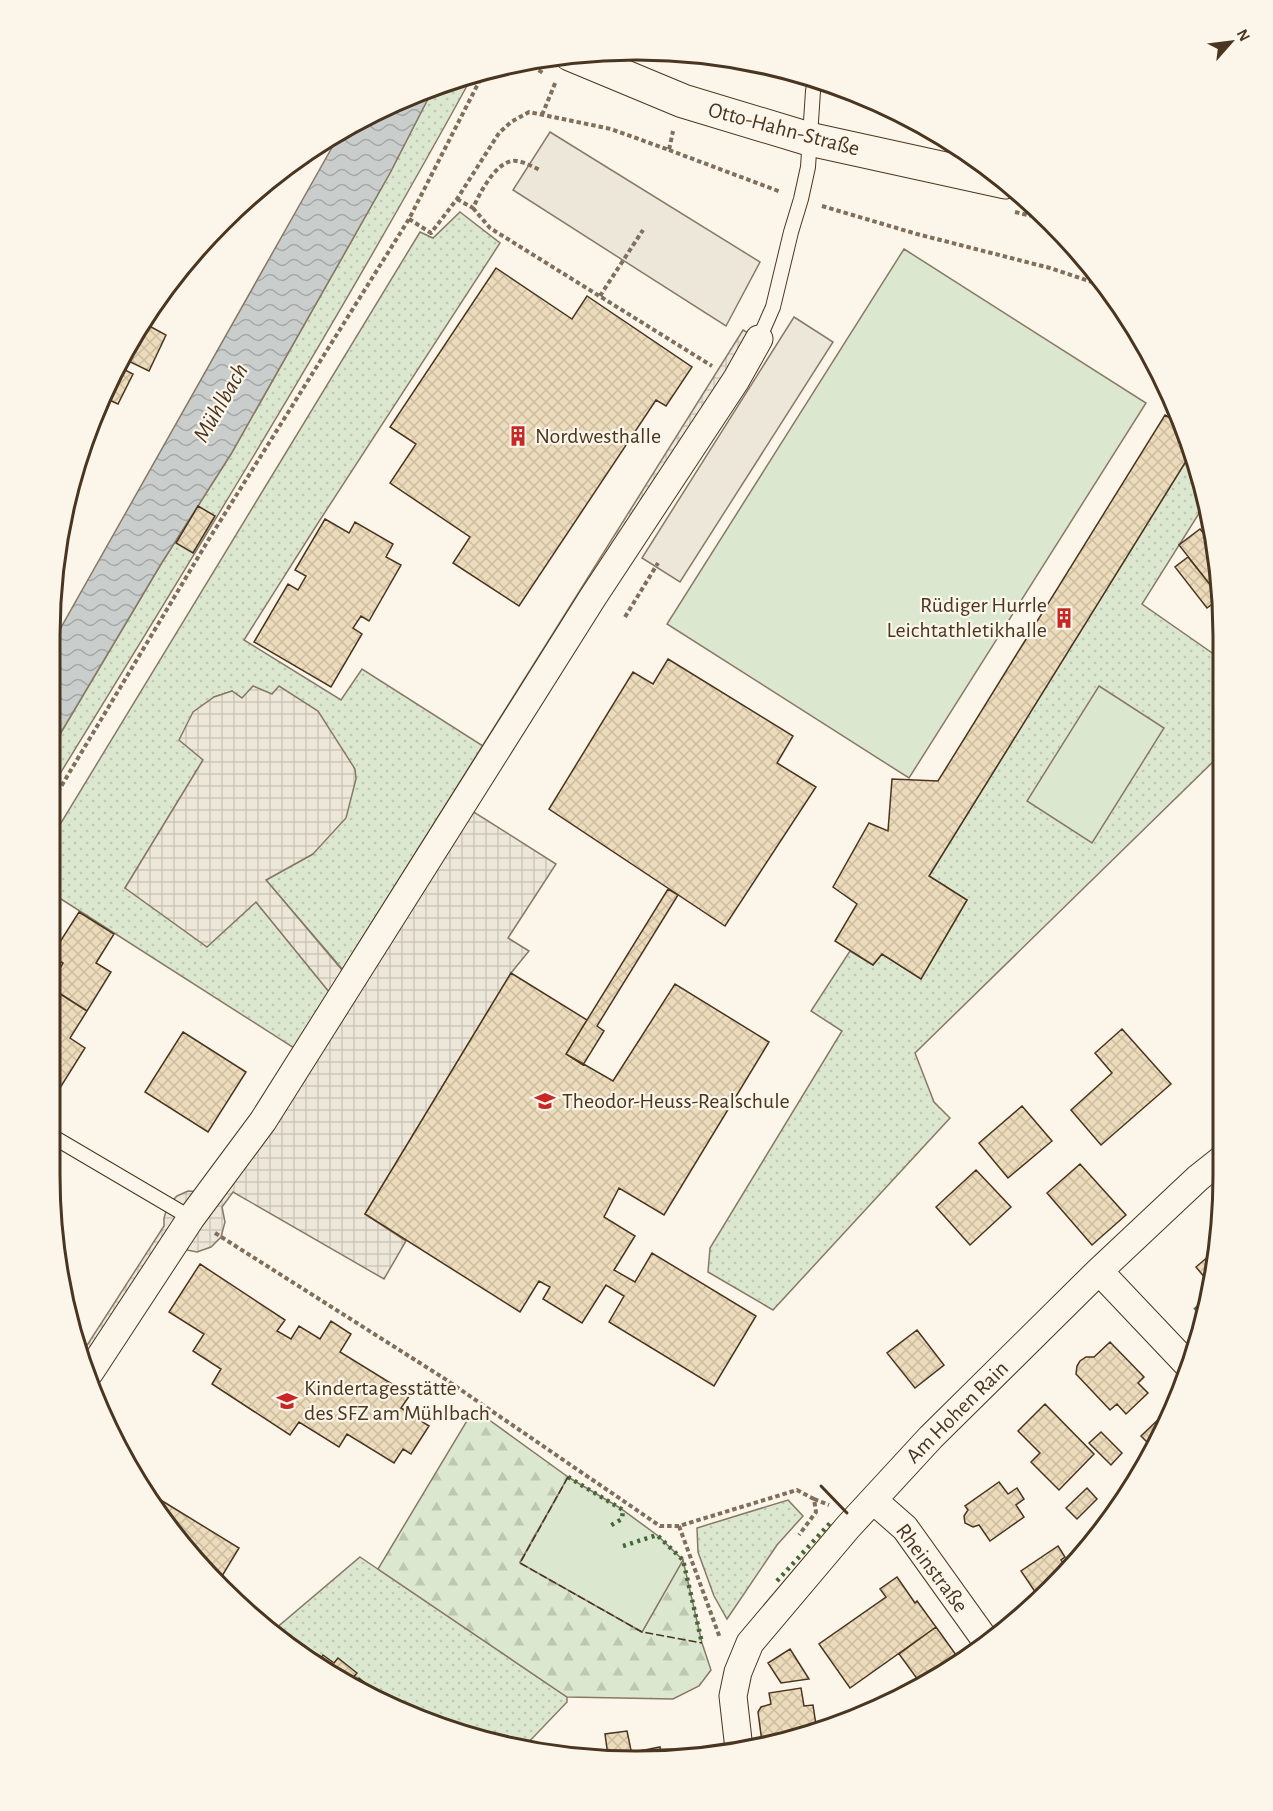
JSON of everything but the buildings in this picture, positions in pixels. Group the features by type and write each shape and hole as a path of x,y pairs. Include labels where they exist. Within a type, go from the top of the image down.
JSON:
{"main road":[{"name":"Otto-Hahn-Straße","path":"564,65 809,139 985,178"}],"street":[{"path":"93,1367 191,1218 263,1120 587,608 736,380 759,339"},
{"name":"Am Hohen Rain","path":"738,1742 733,1696 738,1672 750,1643 873,1500 931,1437 1099,1271 1213,1166"},
{"path":"1099,1271 1182,1359"},
{"name":"Rheinstraße","path":"873,1500 905,1528 982,1636"}],"lane":[{"path":"759,339 773,307 801,200 808,166 813,88"},
{"path":"60,1141 191,1218"}],"path":[{"path":"542,115 562,65"},
{"path":"60,788 209,539 409,219 479,83"},
{"path":"409,219 431,233 457,199 499,133 511,122 529,112 611,129 801,200 917,234 1050,268 1090,281"},
{"path":"669,150 676,124"},
{"path":"473,208 495,171 506,163 516,160 540,170"},
{"path":"457,199 473,208 490,228 736,380"},
{"path":"600,296 643,230"},
{"path":"625,617 658,563"},
{"path":"191,1218 442,1377 660,1526 679,1526 797,1490 814,1498 816,1512 796,1540"},
{"path":"679,1526 722,1642 729,1633"}],"green space":[{"path":"467,86 319,346 60,774 60,734 161,564 231,454 390,173 427,100"},
{"path":"460,212 500,243 244,640 341,700 362,669 483,746 343,970 266,880 313,854 272,694 242,698 232,691 214,697 203,760 125,888 256,902 330,993 294,1048 60,898 60,825 420,232 433,238"},
{"path":"904,249 1146,403 909,778 667,624"},
{"path":"1185,462 1199,513 1142,604 1213,654 1213,762 915,1053 934,1102 950,1118 773,1310 708,1272 710,1248 842,1031 811,1011 850,951 873,965 882,954 921,979 967,900 929,876"},
{"path":"1099,686 1164,728 1092,843 1027,801"},
{"path":"474,1409 568,1477 520,1562 642,1632 683,1560 702,1643 711,1670 699,1686 673,1699 567,1697 378,1569"},
{"path":"568,1477 620,1508 657,1535 683,1560 642,1632 520,1563"},
{"path":"788,1500 803,1516 777,1545 727,1619 714,1596 698,1552 697,1528"},
{"path":"360,1557 567,1697 567,1702 530,1741 487,1731 416,1707 382,1692 316,1654 279,1626"}],"shaded area":[{"path":"550,132 760,262 726,326 513,190"},
{"path":"794,317 833,342 680,582 642,558"},
{"path":"743,330 759,339 472,811 556,864 508,938 529,951 511,973 365,1214 406,1241 384,1279 233,1192 222,1207 225,1222 221,1237 211,1247 197,1252 182,1249 98,1380 87,1346 164,1226 168,1205 177,1196 188,1191 204,1192 330,993 256,902 207,947 125,888 203,760 179,740 193,712 214,697 232,691 242,698 253,686 272,694 279,686 318,711 355,769 356,779 346,818 313,854 266,880 342,970"}],"water":[{"name":"Mühlbach","path":"427,100 390,173 231,454 161,564 60,734 60,629 332,147 382,119"}],"hedge":[{"path":"568,1477 623,1510 622,1519 608,1527"},
{"path":"777,1581 832,1521"},
{"path":"623,1546 657,1535 683,1560 702,1643"}],"fence":[{"path":"568,1477 520,1563 642,1632 702,1643"}],"wall":[{"path":"821,1486 847,1513"}],"place":[{"name":"Nordwesthalle","path":"518,436"},
{"name":"Rüdiger Hurrle Leichtathletikhalle","path":"1064,618"},
{"name":"Theodor-Heuss-Realschule","path":"545,1101"},
{"name":"Kindertagesstätte des SFZ am Mühlbach","path":"287,1401"}]}
